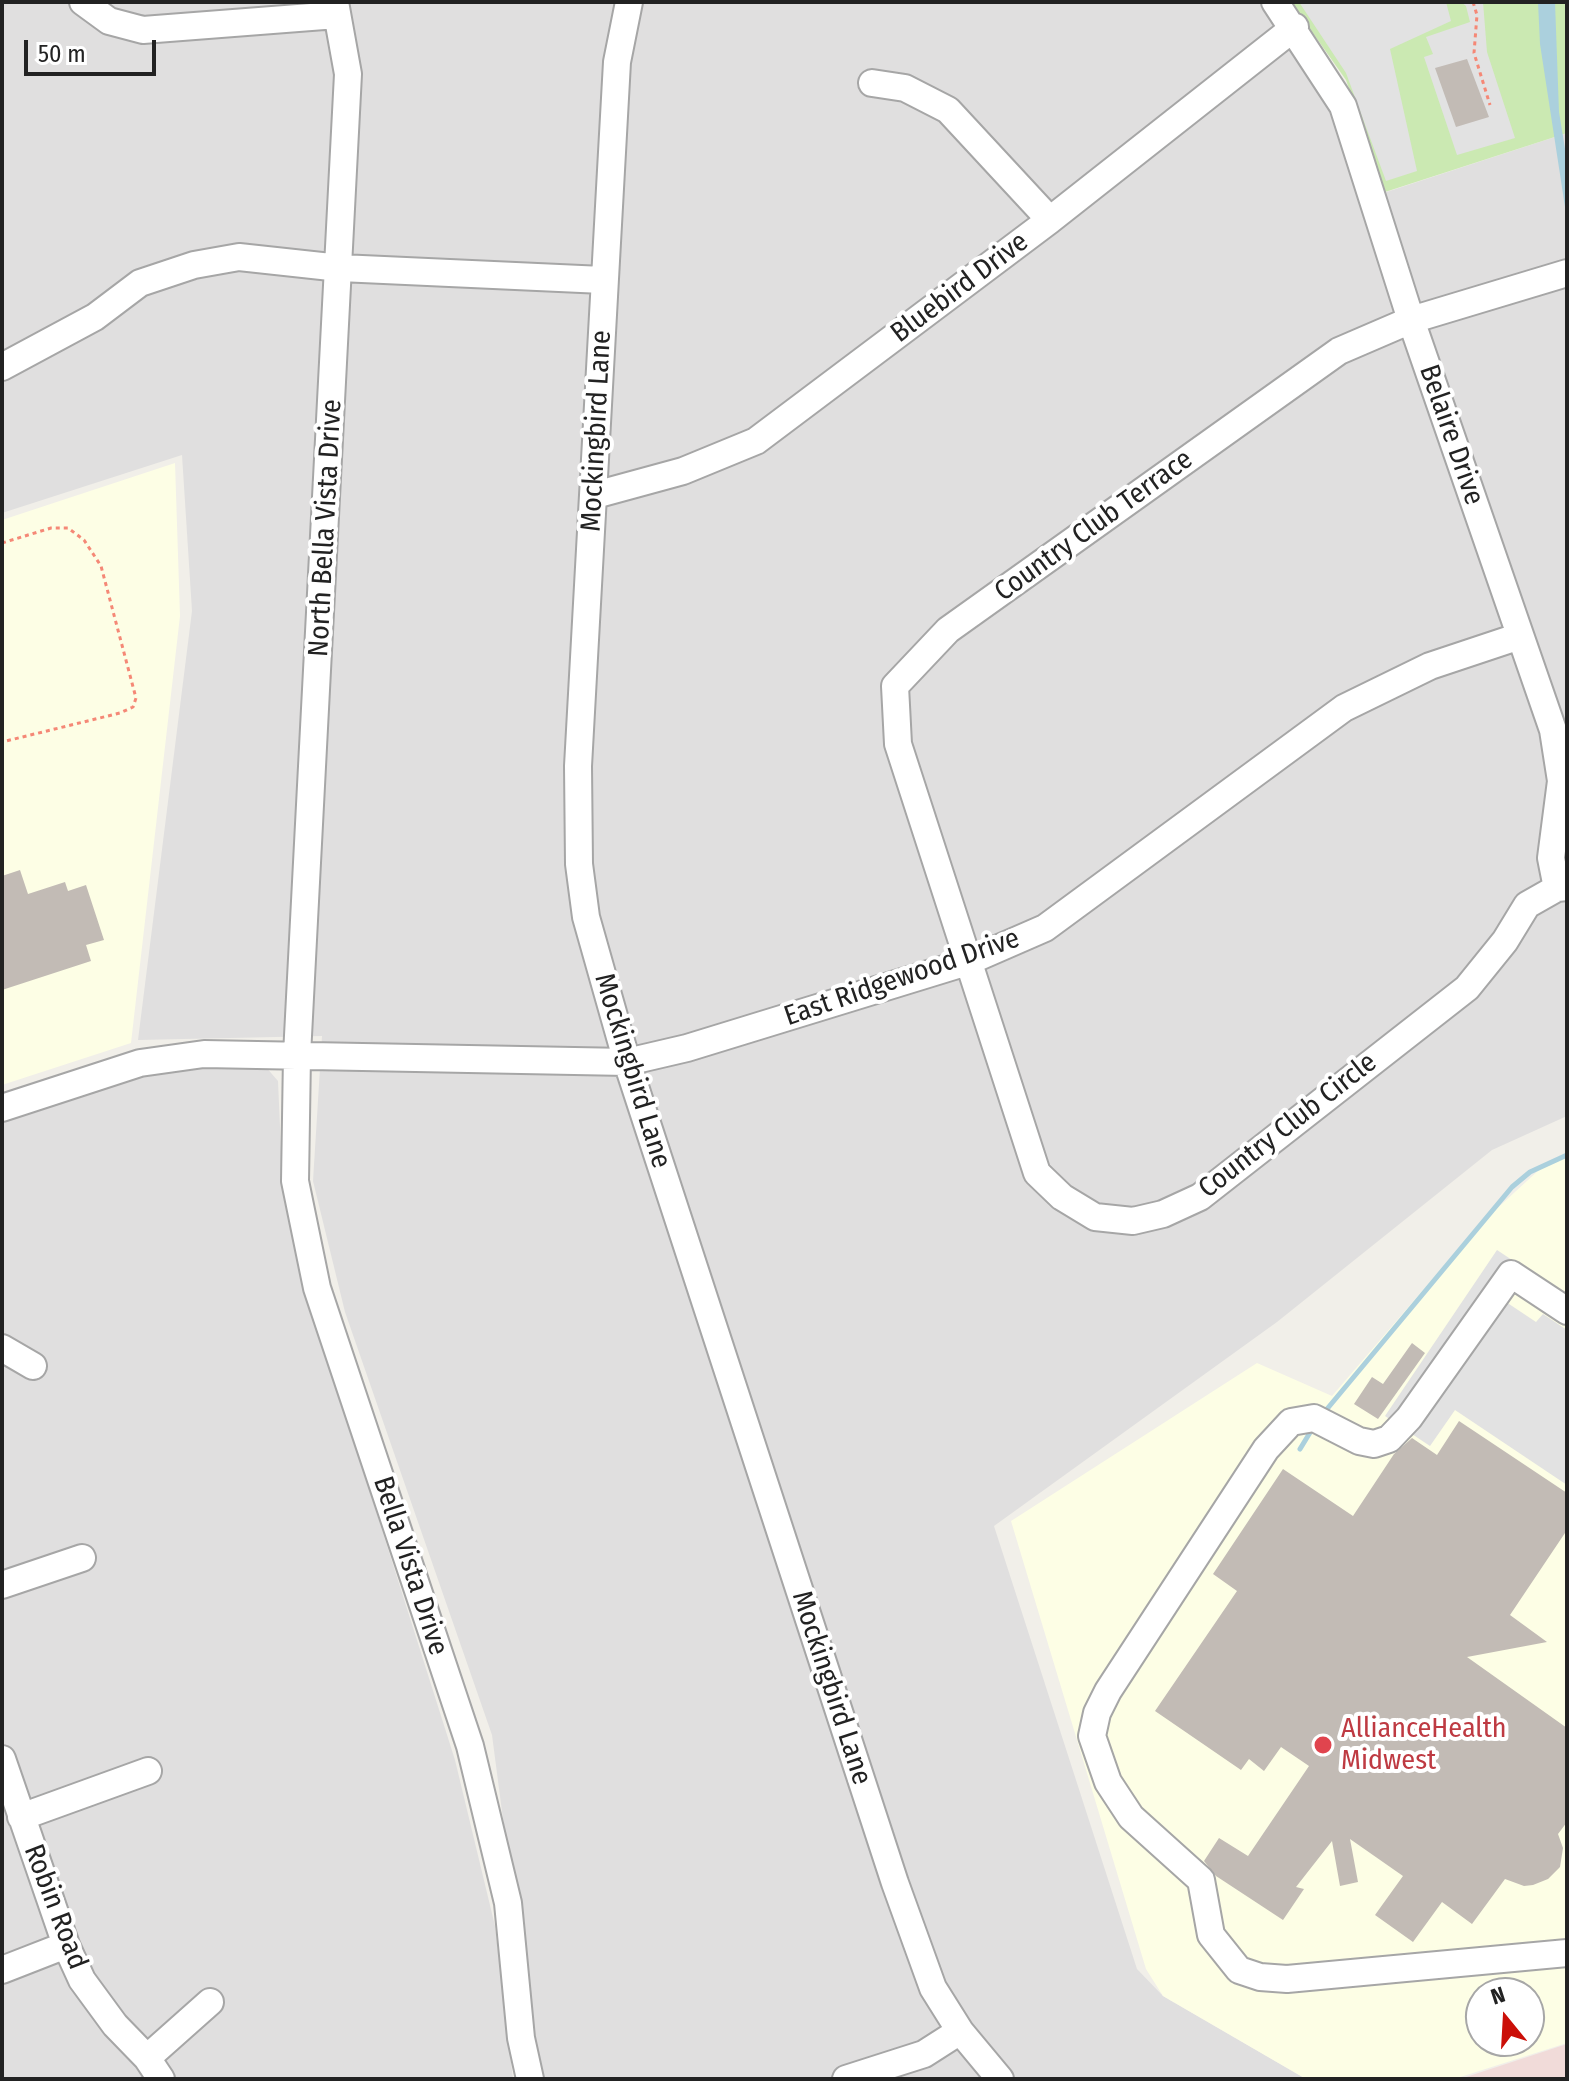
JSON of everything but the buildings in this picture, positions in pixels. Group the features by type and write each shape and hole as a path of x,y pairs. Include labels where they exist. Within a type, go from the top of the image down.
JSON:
{"street":[{"path":"83,2 109,21 143,30 336,8"},
{"name":"Mockingbird Lane","path":"629,2 617,62 578,766 579,864 586,917 627,1062 895,1883 933,1988 960,2031 1000,2079"},
{"name":"Belaire Drive","path":"1275,2 1295,27 1343,106 1411,320 1553,730 1561,781 1551,858 1562,887"},
{"name":"North Bella Vista Drive","path":"297,1055 348,74 336,8"},
{"name":"Bluebird Drive","path":"595,495 683,471 756,441 1050,220 1295,27"},
{"path":"872,83 905,88 948,110 1050,220"},
{"path":"2,367 95,317 140,283 194,265 239,257 340,268 603,280"},
{"name":"Country Club Terrace","path":"967,962 898,744 895,686 948,630 1339,351 1411,320 1564,274"},
{"name":"East Ridgewood Drive","path":"2,1108 140,1063 204,1054 627,1062 687,1048 967,962 1045,928 1344,708 1430,666 1520,636"},
{"name":"Country Club Circle","path":"967,962 1037,1173 1062,1197 1095,1217 1133,1221 1163,1214 1200,1197 1467,988 1505,941 1527,905 1562,887"},
{"name":"Bella Vista Drive","path":"297,1055 295,1181 317,1288 470,1746 508,1903 521,2038 530,2079"},
{"path":"1566,1308 1511,1274 1409,1418 1389,1439 1374,1444 1359,1441 1314,1418 1291,1422 1266,1449 1108,1691 1097,1713 1092,1736 1108,1782 1131,1817 1201,1880 1211,1935 1239,1970 1260,1977 1287,1979 1567,1953"},
{"path":"2,1348 33,1366"},
{"path":"2,1585 82,1558"},
{"name":"Robin Road","path":"2,1759 66,1945 82,1980 115,2025 154,2069"},
{"path":"21,1817 148,1771"},
{"path":"2,1970 66,1945"},
{"path":"154,2069 210,2002"},
{"path":"846,2079 924,2054 960,2031"}],"path":[{"path":"1473,2 1477,15 1474,53 1490,105"},
{"path":"2,543 51,528 68,528 84,540 101,566 136,698 133,707 120,713 2,742"}],"shaded area":[{"path":"2,2 1259,2 1300,52 1333,109 1362,200 1567,133 1567,1116 1492,1150 1277,1322 994,1526 1137,1969 1163,1996 1306,2079 537,2079 492,1735 345,1312 313,1181 322,1036 138,1040 192,611 182,455 2,513"},
{"path":"1299,2 1446,2 1451,21 1390,49 1417,171 1386,181 1346,73"},
{"path":"1461,2 1483,2 1487,52 1515,138 1457,155 1424,57 1433,54 1426,37 1470,22 1466,6"},
{"path":"175,463 180,616 131,1043 2,1085 2,520"},
{"path":"223,1065 265,1066 278,1081 283,1195 298,1265 455,1760 495,1926 513,2079 2,2079 2,1119 141,1075"},
{"name":"AllianceHealth Midwest","path":"1567,1157 1567,2043 1545,2050 1545,1977 1465,1977 1465,2057 1523,2057 1454,2079 1306,2079 1163,1996 1146,1969 1011,1521 1257,1363 1332,1396 1478,1226 1540,1169"},
{"path":"1497,1250 1527,1270 1506,1302 1536,1322 1543,1314 1567,1330 1567,1485 1455,1410 1430,1446 1385,1416"},
{"path":"1567,2044 1567,2079 1460,2079 1527,2057 1545,2057 1545,2051"}],"green space":[{"path":"1291,2 1567,2 1567,133 1385,192 1346,80"}],"water":[{"path":"1538,2 1555,2 1559,112 1567,161 1567,220 1540,44"}],"waterway":[{"path":"1322,1415 1512,1187 1530,1172 1567,1155"},
{"path":"1300,1449 1314,1426"}],"place":[{"name":"AllianceHealth Midwest","path":"1323,1745"}]}
